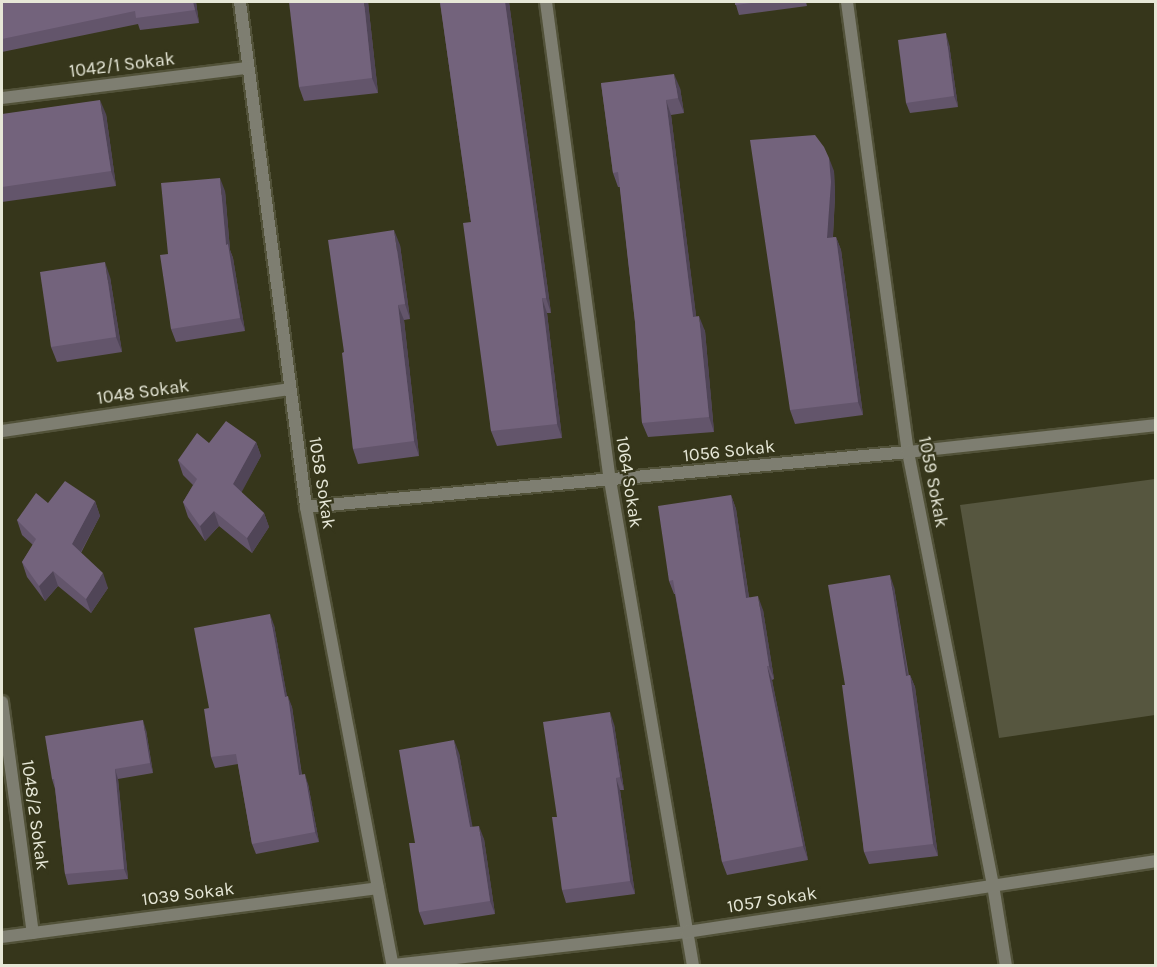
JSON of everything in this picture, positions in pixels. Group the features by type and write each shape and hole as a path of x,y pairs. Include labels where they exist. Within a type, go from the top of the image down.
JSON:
{"street":[{"name":"1058 Sokak","path":"240,2 306,507 393,965"},
{"name":"1064 Sokak","path":"546,2 610,480 693,966"},
{"name":"1059 Sokak","path":"847,2 908,452 993,885 1006,966"},
{"name":"1042/1 Sokak","path":"2,98 247,68"},
{"name":"1048 Sokak","path":"2,431 290,389"},
{"name":"1056 Sokak","path":"306,507 908,452 1155,425"},
{"name":"1048/2 Sokak","path":"2,702 33,933"},
{"name":"1057 Sokak","path":"393,965 687,932 1155,861"},
{"name":"1039 Sokak","path":"2,937 378,888"}],"green space":[{"path":"1155,479 1155,715 999,738 960,505"}],"building":[{"path":"2,2 193,2 195,10 136,18 135,11 2,39"},
{"path":"289,2 364,2 372,78 299,87"},
{"path":"440,2 505,2 546,298 542,298 557,424 491,431 463,223 471,222"},
{"path":"735,2 760,2 735,5"},
{"path":"946,33 954,96 906,103 898,40"},
{"path":"674,74 678,98 666,100 693,317 699,316 709,417 642,423 635,322 618,172 613,173 601,83"},
{"path":"100,100 111,171 2,187 2,114"},
{"path":"815,135 829,158 831,182 827,238 836,237 858,402 790,410 750,140"},
{"path":"220,178 226,245 228,244 240,318 171,329 160,255 168,254 161,183"},
{"path":"394,230 405,304 398,305 414,441 353,449 342,353 344,352 328,240"},
{"path":"105,262 116,337 51,347 40,272"},
{"path":"226,421 256,442 233,484 264,513 247,538 214,511 200,526 183,502 197,479 178,460 197,433 209,443"},
{"path":"65,481 95,501 72,544 103,573 86,599 53,571 39,586 22,562 36,539 17,520 36,493 48,503"},
{"path":"731,495 746,598 758,596 769,666 767,666 803,846 722,862 673,580 669,581 658,506"},
{"path":"890,575 906,676 910,675 933,844 864,852 842,685 845,685 828,585"},
{"path":"270,614 285,697 288,696 299,775 305,774 315,832 252,844 236,754 211,757 204,709 209,708 194,628"},
{"path":"610,712 620,777 616,778 630,881 562,890 552,817 557,817 543,722"},
{"path":"143,720 150,763 115,769 124,869 65,874 54,779 52,779 45,736"},
{"path":"454,740 470,827 479,826 490,901 419,912 409,843 415,843 399,750"}]}
